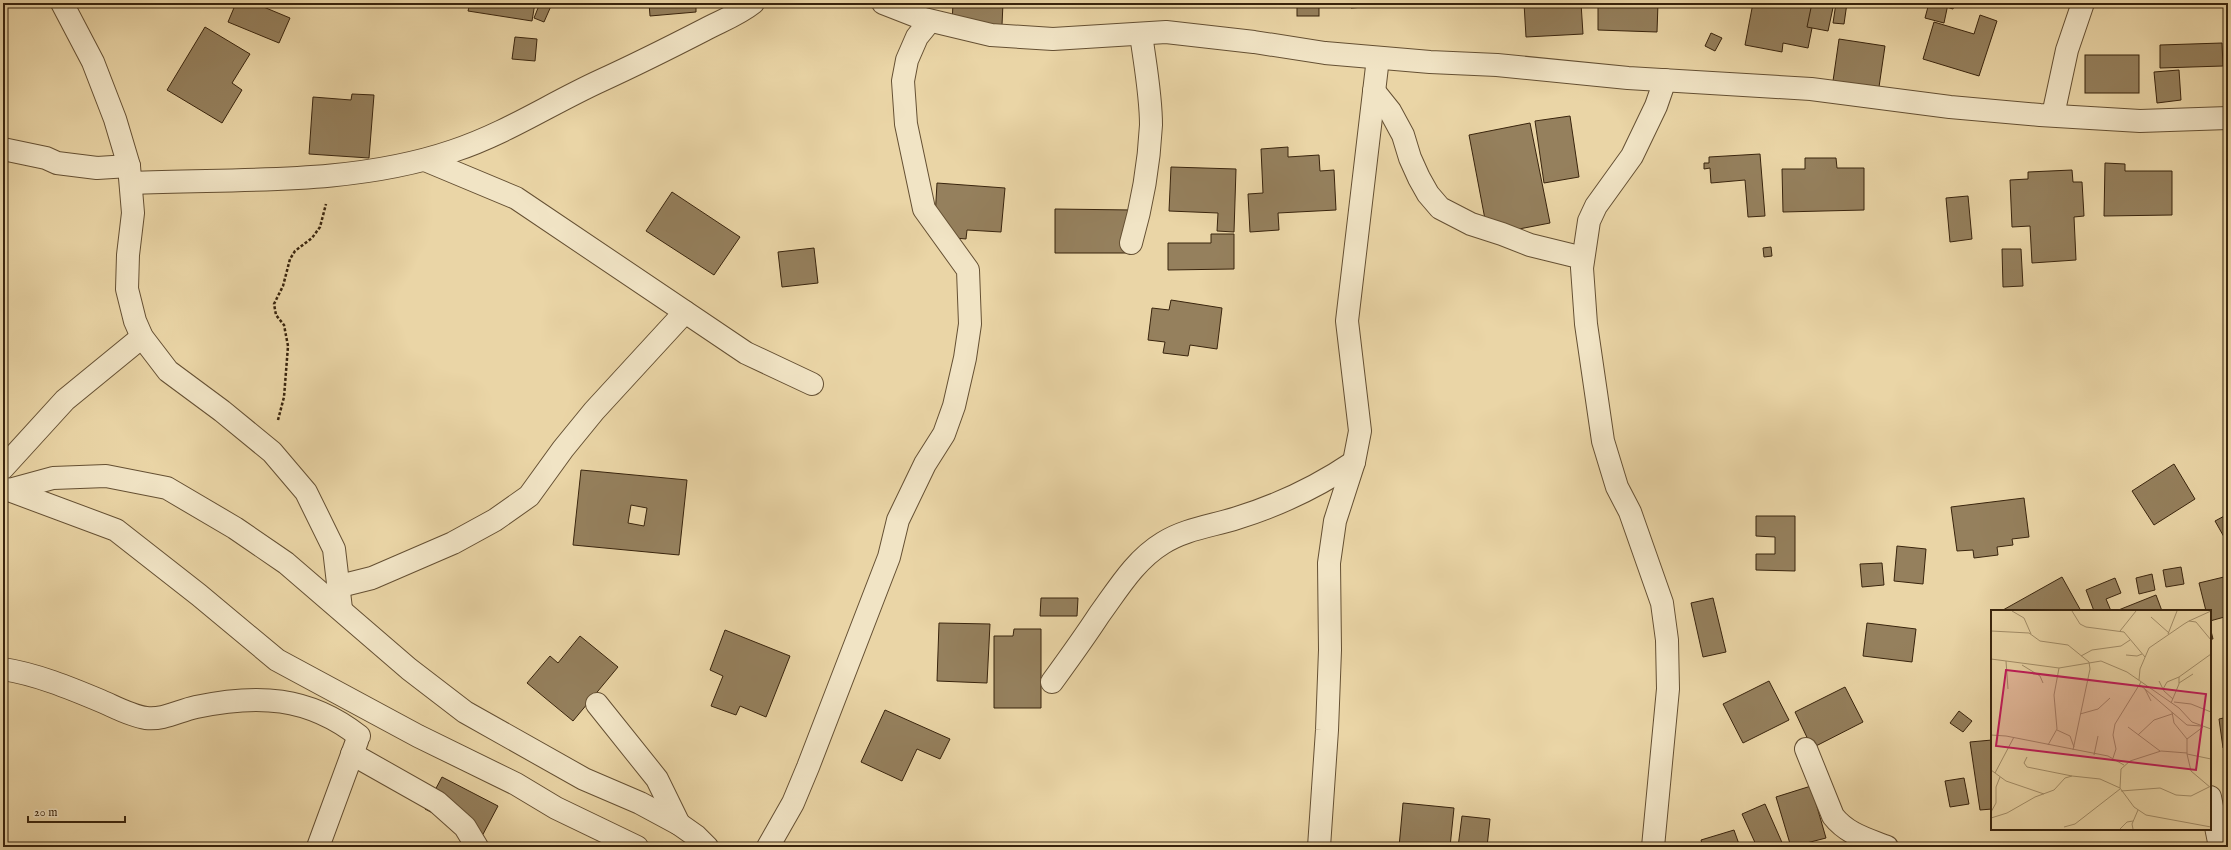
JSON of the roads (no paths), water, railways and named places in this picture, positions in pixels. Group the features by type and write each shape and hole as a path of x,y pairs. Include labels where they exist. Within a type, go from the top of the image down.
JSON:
{"street":[{"path":"62,3 93,62 115,119 130,174 133,213 128,255 127,289 135,321 142,337 168,371 222,411 268,448 306,492 334,549 340,586 341,609"},
{"path":"3,149 46,158 57,163 130,174 205,180 275,180 325,176 413,163 454,151 494,136 560,99 657,55 739,14 753,3"},
{"path":"883,3 930,20 991,35 1053,39 1166,32 1254,42 1325,53 1378,58 1497,65 1665,80 1810,89 1950,107 2140,121 2228,118"},
{"path":"2053,115 2067,50 2083,3"},
{"path":"768,847 793,803 808,767 889,557 898,520 925,464 944,434 954,406 965,358 970,324 968,270 924,209 906,124 903,81 907,60 917,37 930,20"},
{"path":"1131,243 1139,215 1146,173 1151,125 1148,85 1141,34"},
{"path":"1319,847 1327,730 1329,563 1335,521 1354,462 1360,431 1347,321 1378,58"},
{"path":"1653,847 1668,689 1667,640 1662,603 1630,512 1617,487 1603,441 1586,324 1583,258 1589,221 1596,206 1632,156 1656,106 1665,80"},
{"path":"1374,91 1390,111 1403,134 1410,158 1419,178 1428,194 1440,208 1471,224 1530,245 1583,258"},
{"path":"425,160 516,198 746,353 812,384"},
{"path":"340,586 372,578 453,543 495,520 529,496 563,449 594,411 685,312"},
{"path":"3,468 65,400 142,337"},
{"path":"1052,682 1120,584 1144,557 1155,548 1176,535 1236,519 1284,502 1326,481 1354,462"},
{"path":"6,489 52,478 106,476 168,488 235,528 286,563 409,669 465,712 584,779 640,803 679,824 696,836 707,847"},
{"path":"6,489 116,530 199,594 277,660 418,736 516,784 556,808 637,847"},
{"path":"3,669 68,688 144,717 160,719 192,708 218,702 242,699 292,703 321,712 339,721 355,745 437,802 465,827 477,847"},
{"path":"597,704 657,779 679,824"},
{"path":"318,847 368,710"},
{"path":"1806,749 1833,816 1840,825 1853,833 1887,847"},
{"path":"2211,802 2220,847"}]}
